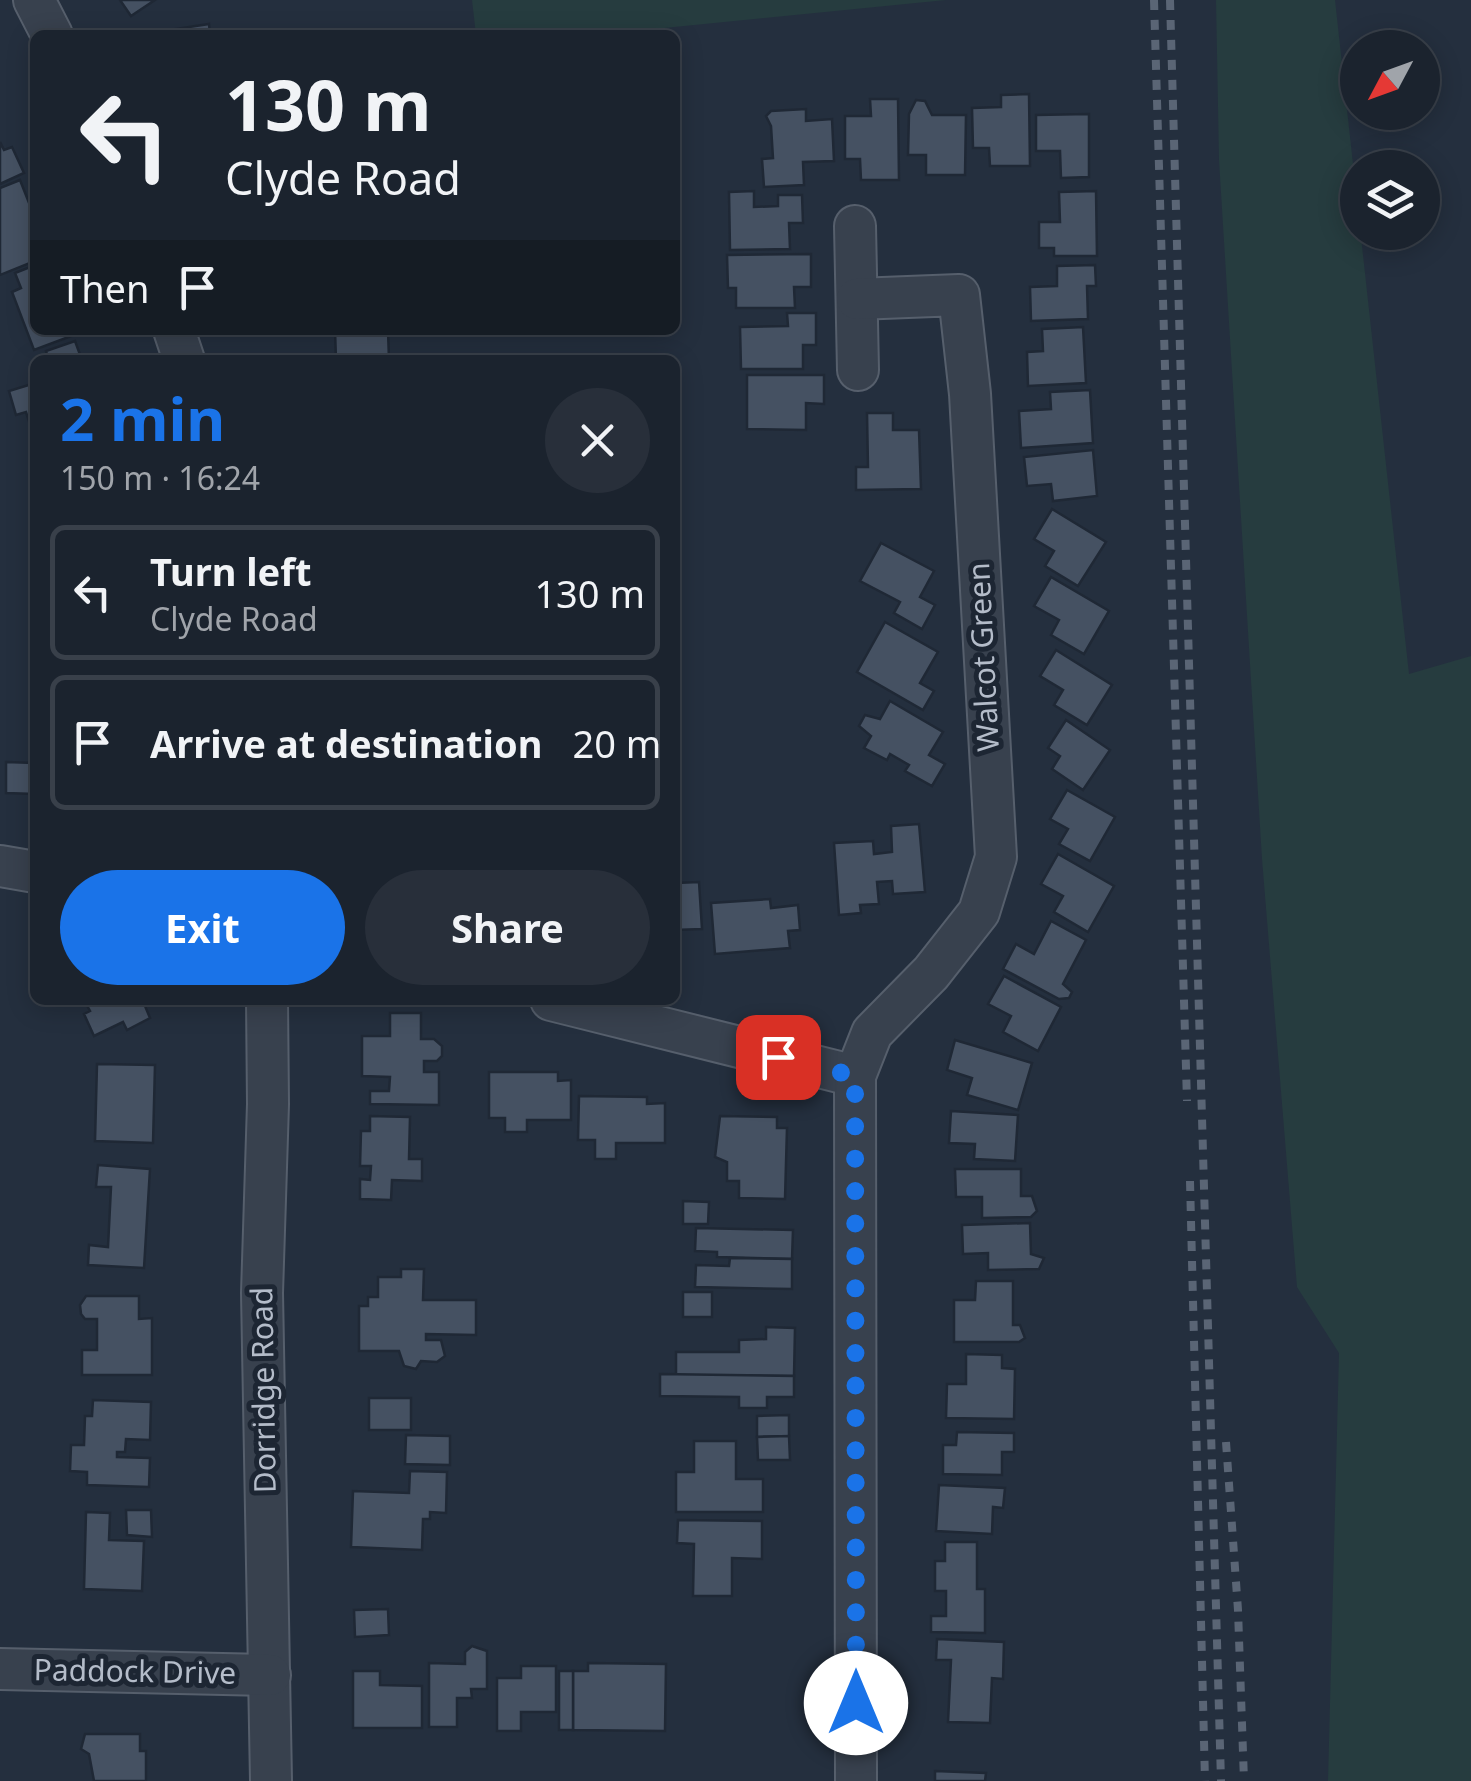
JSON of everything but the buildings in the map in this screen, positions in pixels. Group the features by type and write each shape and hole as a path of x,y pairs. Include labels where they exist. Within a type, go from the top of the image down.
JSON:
{"street":[{"path":"34,0 49,30"},
{"path":"855,226 858,370"},
{"name":"Walcot Green","path":"855,1076 872,1034 931,973 978,912 996,857 970,394 960,295 857,299"},
{"path":"0,866 30,871"},
{"name":"Dorridge Road","path":"267,1005 262,1293 271,1781"},
{"path":"571,1005 855,1076 856,1781"},
{"name":"Paddock Drive","path":"0,1669 270,1675"}],"green space":[{"path":"472,0 946,0 644,30 475,30"},
{"path":"1216,0 1335,0 1340,46 1340,130 1349,130 1351,150 1340,150 1340,250 1362,250 1409,674 1471,656 1471,1781 1328,1781 1339,1353 1297,1287 1262,859 1219,160"}],"railway":[{"path":"1154,0 1187,1101"},
{"path":"1170,0 1221,1781"},
{"path":"1190,1181 1205,1781"},
{"path":"1226,1442 1238,1610 1244,1781"}],"route":[{"path":"778,1057 855,1076 856,1703"}]}
